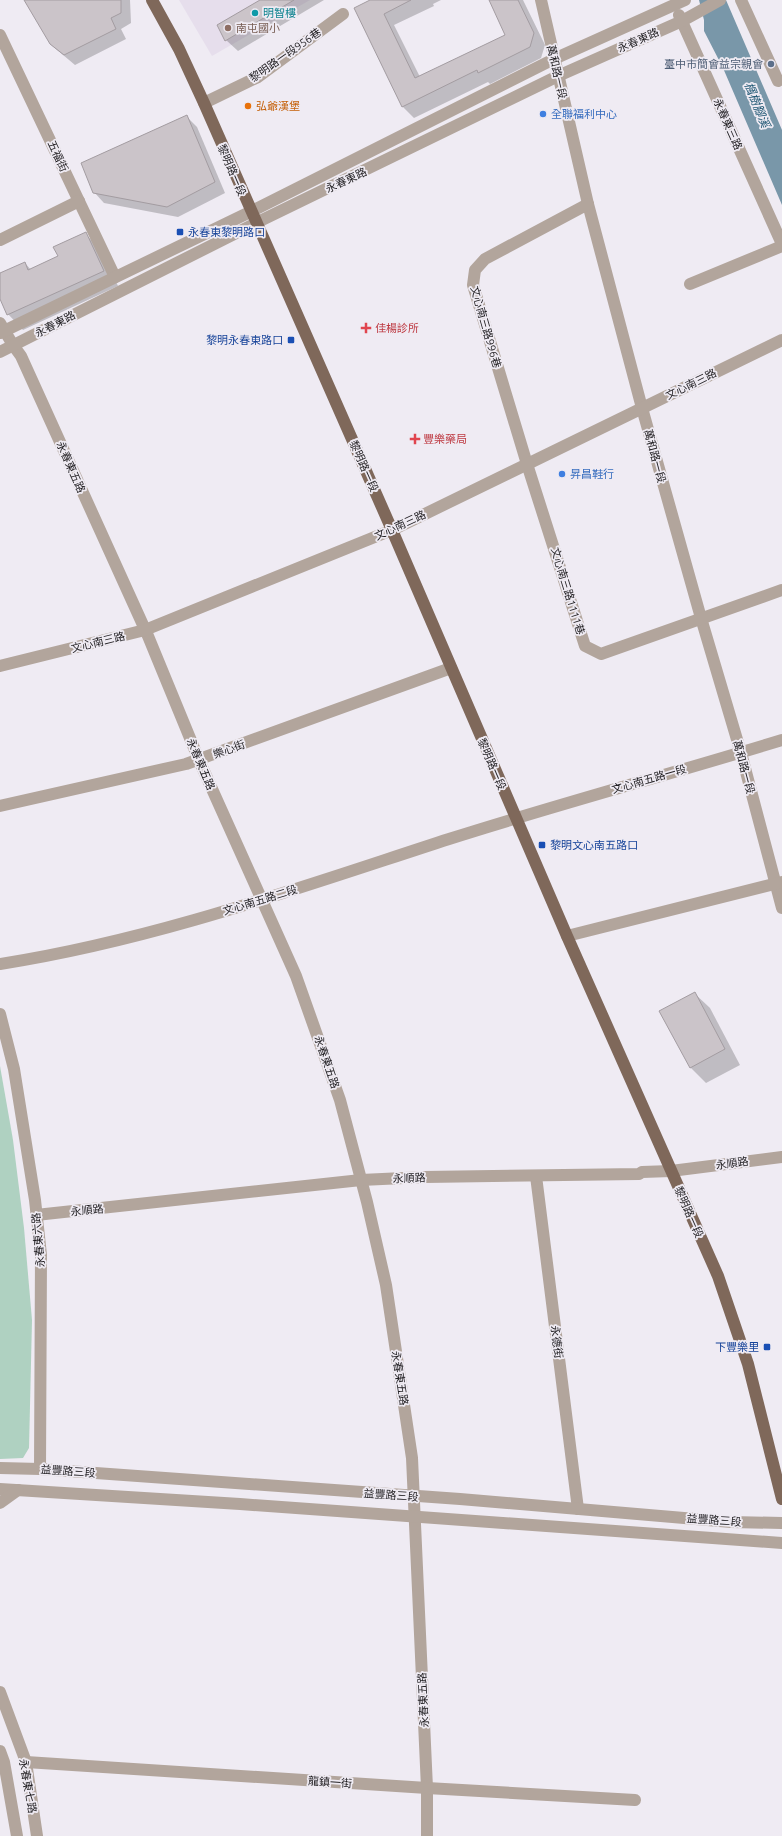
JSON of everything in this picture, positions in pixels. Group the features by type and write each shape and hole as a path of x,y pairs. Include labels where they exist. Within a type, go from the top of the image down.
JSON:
{"main road":[{"name":"黎明路一段","path":"152,0 179,49 204,103 250,212 392,530 515,818 718,1276 748,1364 782,1499"}],"street":[{"name":"萬和路一段","path":"541,0 588,204 642,408 701,618 779,883 782,908"},
{"name":"永春東路","path":"0,352 256,223 558,76 682,21 720,0"},
{"path":"741,0 778,81"},
{"name":"永春東路","path":"1,329 115,277 250,212 554,59 680,2"},
{"name":"永春東三路","path":"680,2 682,21 782,245"},
{"name":"黎明路一段956巷","path":"204,103 258,77 343,14"},
{"name":"五福街","path":"0,35 115,277"},
{"path":"0,240 79,202"},
{"name":"文心南三路996巷","path":"526,464 473,285 475,270 485,259 588,204"},
{"path":"690,284 782,245"},
{"name":"永春東五路","path":"1,329 12,346 21,356 145,630 199,760 296,976 340,1100 386,1285 412,1458 428,1836"},
{"name":"文心南三路","path":"0,666 145,630 392,530 782,340"},
{"name":"文心南三路1111巷","path":"526,464 585,646 601,654 782,590"},
{"name":"樂心街","path":"0,806 186,764 451,668"},
{"name":"文心南五路一段","path":"515,818 782,740"},
{"name":"文心南五路二段","path":"0,964 55,955 109,943 261,900 515,818"},
{"path":"567,936 779,883"},
{"name":"永春東六路","path":"0,1014 14,1069 36,1215 41,1262 40,1469"},
{"name":"永順路","path":"36,1215 361,1180 671,1171 782,1157"},
{"name":"永德街","path":"536,1176 578,1509"},
{"name":"益豐路三段","path":"0,1468 40,1469 414,1496 731,1522 782,1523"},
{"name":"益豐路三段","path":"0,1489 240,1504 782,1543"},
{"path":"0,1503 18,1490"},
{"name":"永春東七路","path":"0,1692 26,1762 37,1836"},
{"name":"永春東七路","path":"1,1758 17,1836"},
{"name":"龍鎮一街","path":"26,1762 635,1800"}],"shaded area":[{"name":"南屯國小","path":"179,0 310,0 212,56"}],"green space":[{"path":"0,1066 13,1140 24,1228 32,1320 29,1448 23,1458 0,1459"}],"water":[{"name":"楓樹腳溪","path":"699,0 726,0 782,130 782,205 723,68 704,31 704,20"}],"building":[{"path":"24,0 121,0 121,13 111,18 116,29 64,55 50,44"},
{"name":"明智樓","path":"260,0 294,0 225,41 217,25"},
{"path":"370,0 411,0 384,14 415,78 505,35 489,0 518,0 534,33 530,47 478,73 477,70 402,107 354,8"},
{"path":"187,115 215,182 167,207 93,193 81,163"},
{"path":"86,232 104,271 7,315 0,299 0,273 25,262 28,270 58,256 53,247"},
{"path":"695,992 725,1049 690,1068 659,1011"}],"place":[{"name":"明智樓","path":"255,13"},
{"name":"南屯國小","path":"228,28"},
{"name":"臺中市簡會益宗親會","path":"771,64"},
{"name":"弘爺漢堡","path":"248,106"},
{"name":"全聯福利中心","path":"543,114"},
{"name":"永春東黎明路口","path":"180,232"},
{"name":"佳楊診所","path":"366,328"},
{"name":"黎明永春東路口","path":"291,340"},
{"name":"豐樂藥局","path":"415,439"},
{"name":"昇昌鞋行","path":"562,474"},
{"name":"黎明文心南五路口","path":"542,845"},
{"name":"下豐樂里","path":"767,1347"}]}
